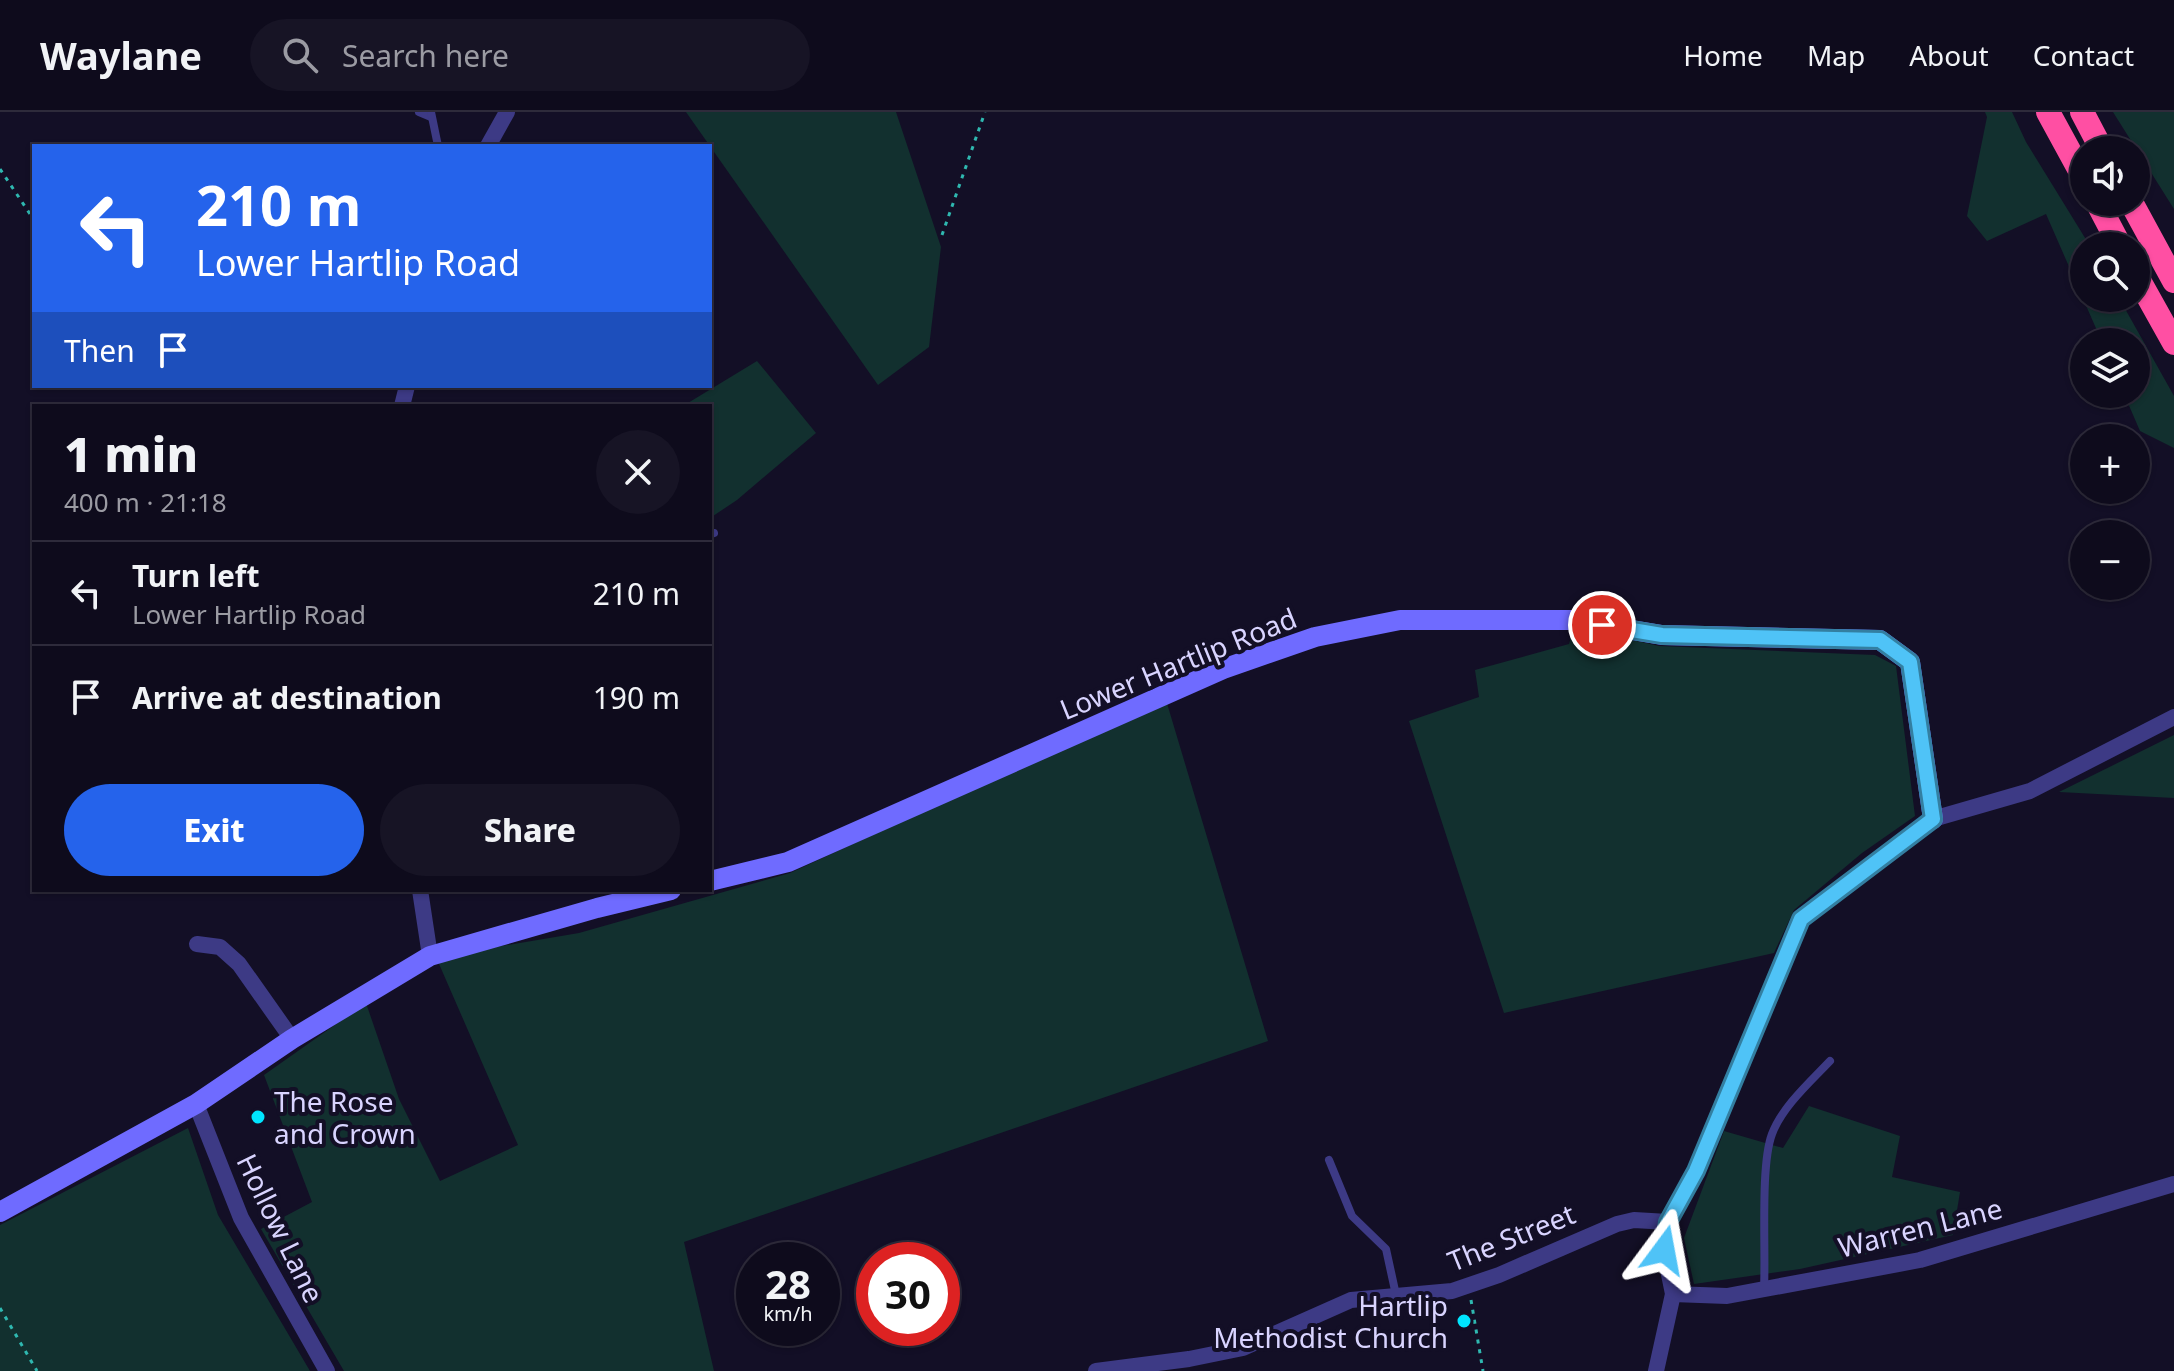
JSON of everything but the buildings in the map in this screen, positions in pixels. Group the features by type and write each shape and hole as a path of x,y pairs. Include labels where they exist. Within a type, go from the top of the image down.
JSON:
{"highway":[{"path":"2048,112 2070,152"},
{"path":"2082,112 2095,136"},
{"path":"2139,216 2174,281"},
{"path":"2150,300 2174,343"}],"street":[{"path":"489,144 507,112"},
{"name":"Lower Hartlip Road","path":"712,881 788,862 1223,669 1315,637 1400,620 1572,620 1662,635 1880,640 1910,662 1933,819"},
{"path":"1656,1371 1673,1294 1664,1250 1668,1222 1696,1171 1801,919 1933,819 2030,791 2174,717"},
{"path":"420,892 430,956"},
{"path":"0,1212 196,1104 292,1039 430,956 663,892"},
{"path":"197,944 220,947 239,964 292,1039"},
{"name":"Hollow Lane","path":"196,1104 241,1218 327,1371"},
{"name":"Warren Lane","path":"1673,1294 1727,1296 1920,1260 2174,1184"},
{"name":"The Street","path":"1096,1371 1189,1359 1243,1348 1351,1300 1431,1294 1469,1285 1617,1224 1634,1220 1668,1222"}],"lane":[{"path":"419,112 431,114 438,144"},
{"path":"1764,1289 1766,1162 1770,1140 1773,1130 1805,1087 1830,1061"},
{"path":"1329,1160 1352,1216 1386,1249 1392,1263 1396,1295"}],"path":[{"path":"942,235 985,112"},
{"path":"0,169 32,217"},
{"path":"1469,1285 1483,1371"},
{"path":"0,1308 37,1371"}],"green space":[{"path":"686,112 896,112 941,247 929,347 878,385 712,149 712,144 709,144"},
{"path":"1985,112 2012,112 2026,142 2081,232 2070,232 2070,269 2046,214 1987,241 1967,216 1987,117"},
{"path":"2113,112 2174,112 2174,209 2150,171 2150,136 2128,136"},
{"path":"2089,312 2127,312 2136,328 2096,328"},
{"path":"2150,353 2174,396 2174,448 2150,436 2150,424 2137,424 2130,408 2150,408"},
{"path":"757,361 816,433 737,500 712,517 712,404 686,404"},
{"path":"1574,627 1659,646 1875,655 1896,666 1915,816 1862,853 1794,910 1774,953 1504,1013 1409,721 1479,697 1475,670 1569,644"},
{"path":"1166,700 1268,1041 684,1242 714,1371 344,1371 261,1229 312,1202 264,1075 366,1003 399,1099 440,1181 518,1145 436,957 579,933 790,873"},
{"path":"2174,735 2174,798 2059,792"},
{"path":"1809,1106 1900,1136 1892,1177 1960,1192 1953,1235 1800,1269 1694,1284 1684,1238 1724,1131 1783,1148"},
{"path":"188,1128 218,1215 310,1371 0,1371 0,1225"}],"place":[{"name":"The Rose and Crown","path":"258,1117"},
{"name":"Hartlip Methodist Church","path":"1464,1321"}],"route":[{"path":"1602,625 1662,635 1880,640 1910,662 1933,819 1801,919 1696,1171 1668,1222 1664,1250"}]}
